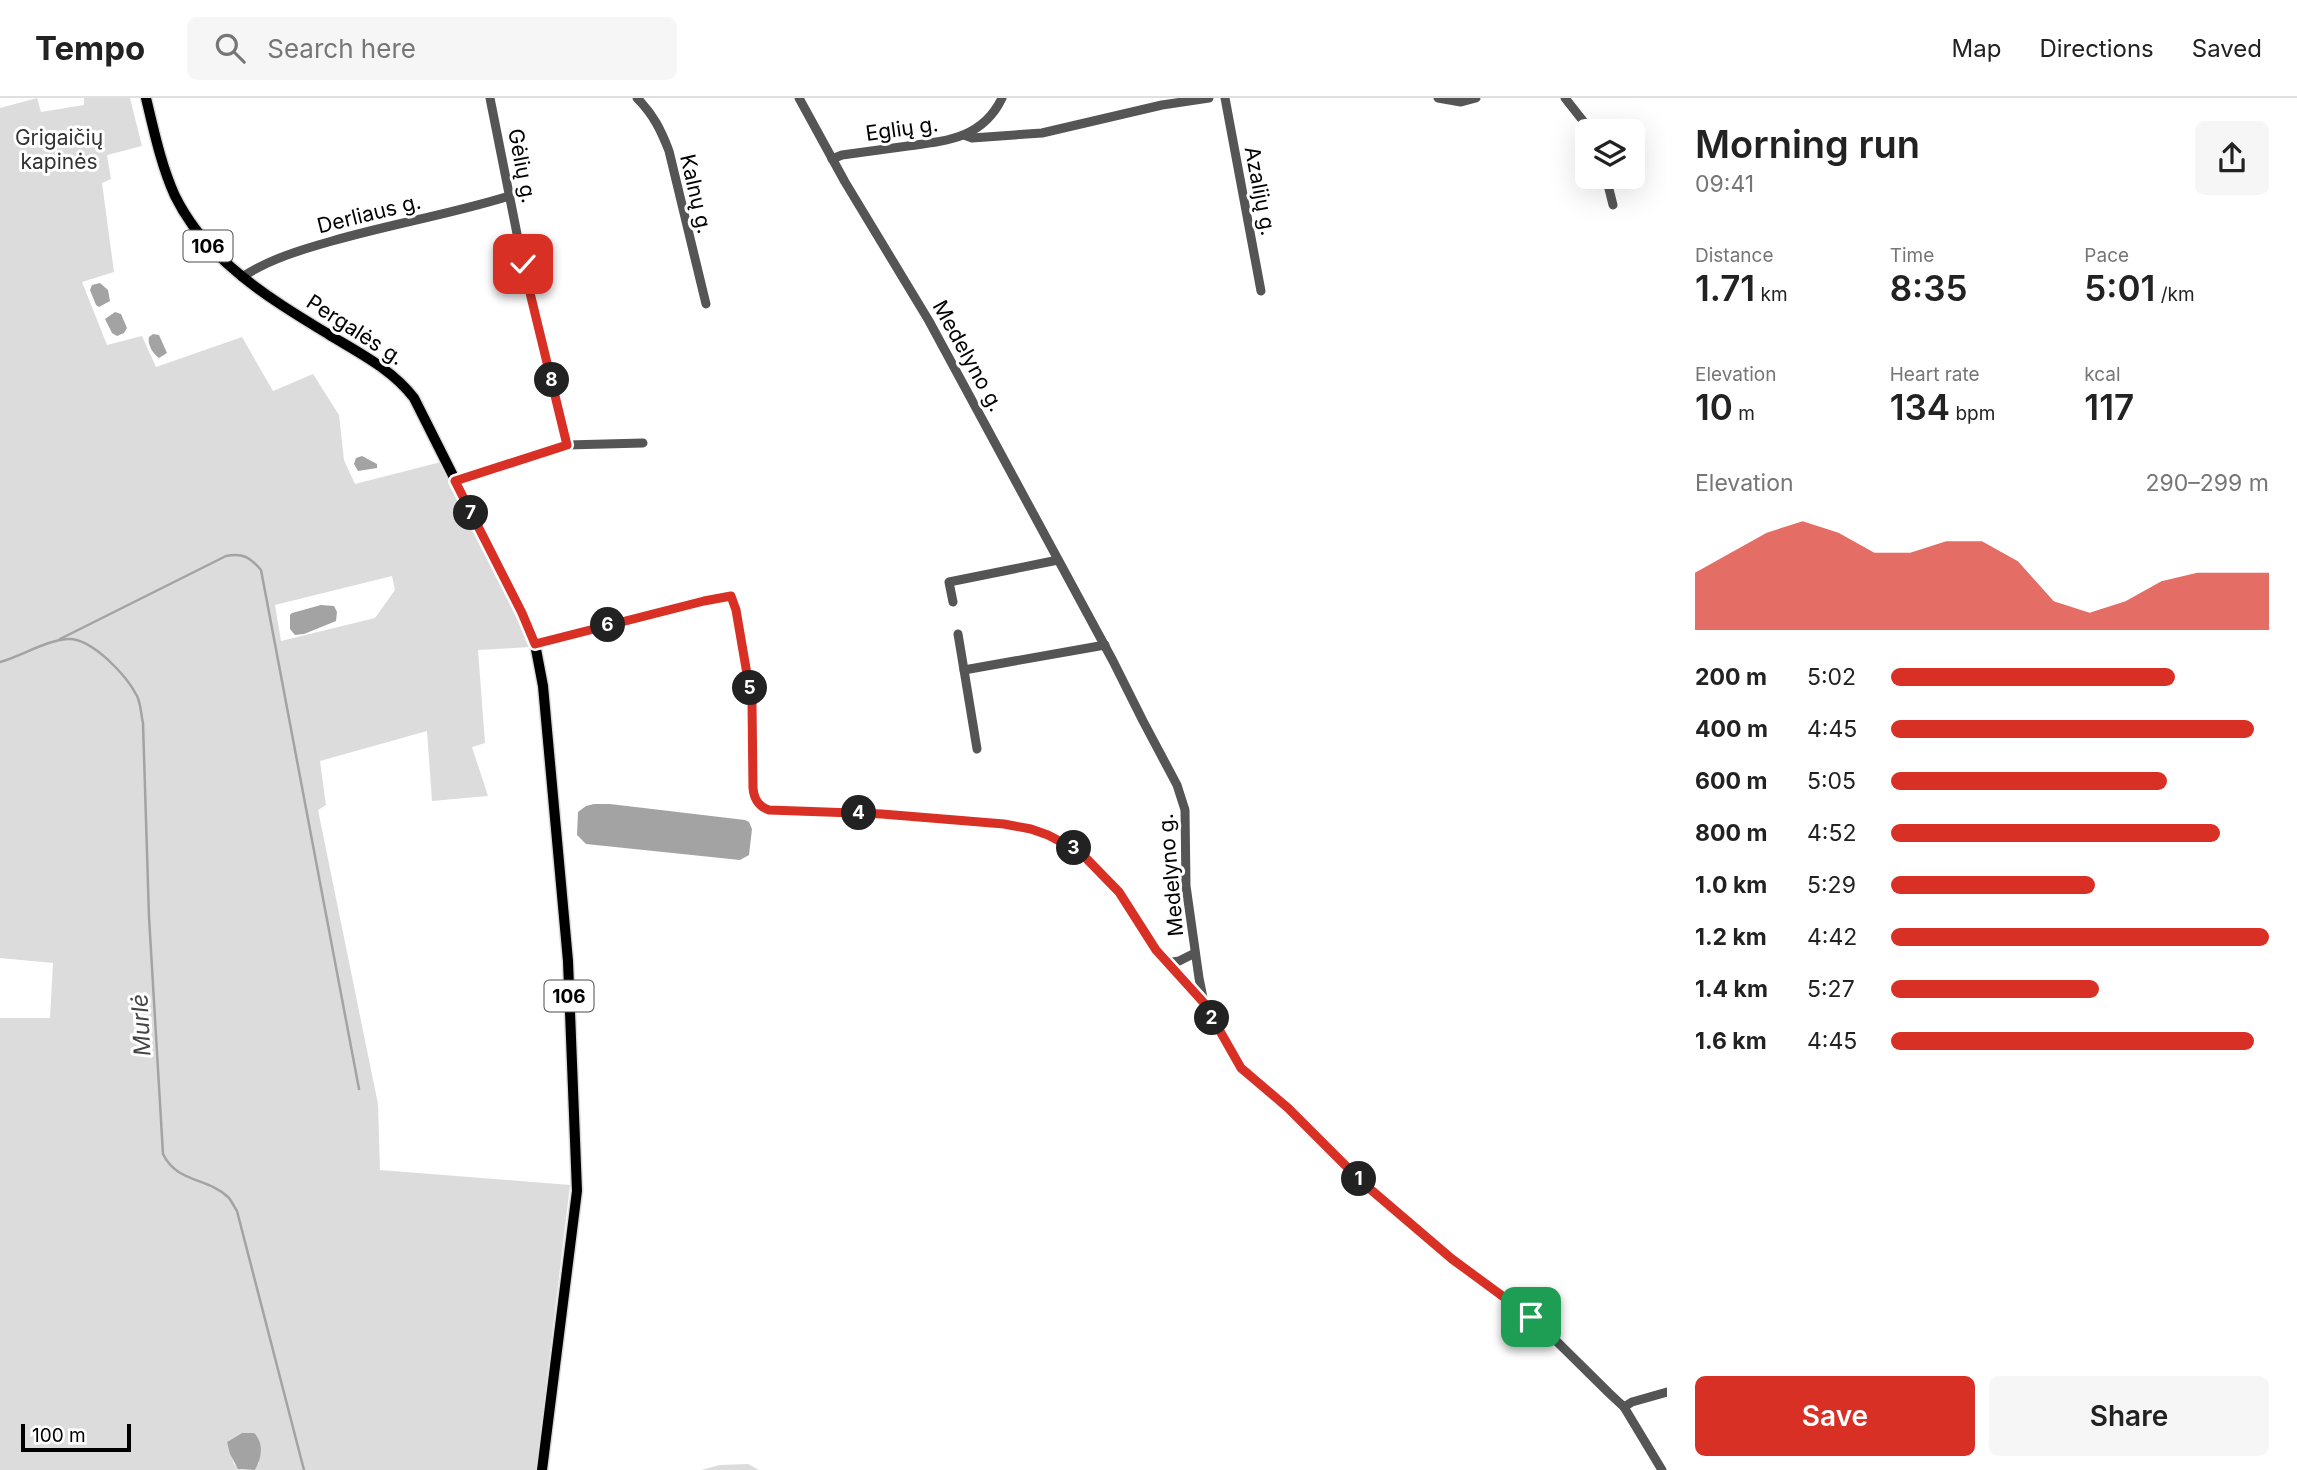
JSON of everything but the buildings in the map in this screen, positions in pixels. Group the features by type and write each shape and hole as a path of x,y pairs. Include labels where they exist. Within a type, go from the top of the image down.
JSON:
{"main road":[{"name":"Pergalės g.","path":"146,98 164,168 176,197 201,236 220,258 267,296 383,368 401,383 419,407 535,644 543,686 568,961 577,1191 542,1470"}],"street":[{"name":"Gėlių g.","path":"490,98 509,196 567,445"},
{"name":"Kalnų g.","path":"637,98 660,127 669,151 706,304"},
{"name":"Medelyno g.","path":"799,98 832,159 929,321 1178,785 1185,810 1186,886 1204,1003 1241,1068 1288,1108 1363,1183 1452,1259 1531,1317 1623,1407 1662,1470"},
{"name":"Eglių g.","path":"832,159 842,155 941,142 964,135 992,116 1002,98"},
{"path":"964,135 972,138 1042,133 1162,105 1209,98"},
{"name":"Azalijų g.","path":"1225,98 1261,291"},
{"path":"1437,98 1461,102 1476,98"},
{"path":"1565,98 1582,119"},
{"path":"1609,189 1613,205"},
{"name":"Derliaus g.","path":"242,277 269,261 310,248 509,196"},
{"path":"455,481 567,445 643,443"},
{"path":"953,602 949,582 1058,560"},
{"path":"535,644 731,596 736,610 752,703 753,788 760,806 769,810 882,814 1004,824 1048,835 1080,852 1105,875 1166,963 1204,1003"},
{"path":"958,634 977,748"},
{"path":"964,670 1105,645"},
{"path":"1166,963 1180,961 1195,953"},
{"path":"1623,1407 1667,1392"}],"green space":[{"name":"Grigaičių kapinės","path":"37,98 41,112 84,105 84,98 130,98 142,146 107,155 111,179 102,183 114,272 82,282 107,345 142,336 156,367 242,337 273,391 313,374 339,415 344,460 355,484 441,462 520,618 531,647 478,650 485,743 472,747 488,796 432,801 427,731 320,761 326,805 318,810 378,1104 380,1170 570,1185 536,1470 255,1470 259,1463 253,1433 242,1433 227,1442 234,1464 241,1470 0,1470 0,1018 50,1018 53,963 0,958 0,108","holes":["392,576 395,590 375,618 281,641 275,605"]},
{"path":"748,1464 759,1470 701,1470 720,1465"}],"shaded area":[{"path":"100,283 108,290 110,301 99,307 90,290 92,285"},
{"path":"115,312 121,314 127,328 117,336 112,333 105,319"},
{"path":"153,334 159,335 167,353 159,358 149,343 149,337"},
{"path":"362,456 377,464 377,468 358,471 354,464 356,458"},
{"path":"321,605 334,606 337,612 336,621 295,635 290,629 290,615"},
{"path":"594,804 745,820 752,829 749,855 740,860 586,844 577,835 578,812"},
{"path":"242,1433 254,1433 261,1446 255,1470 238,1469 230,1454 227,1442"}],"waterway":[{"path":"60,639 226,556 246,557 261,570 359,1089"},
{"name":"Murlė","path":"0,662 50,643 77,640 98,651 108,660 138,699 143,723 149,917 163,1154 176,1170 220,1191 237,1211 304,1470"}],"route":[{"path":"523,264 567,445 455,481 535,644 731,596 750,686 754,721 753,788 760,806 769,810 882,814 1004,824 1031,829 1064,841 1105,875 1119,892 1156,950 1204,1003 1241,1068 1288,1108 1363,1183 1452,1259 1531,1317"}]}
